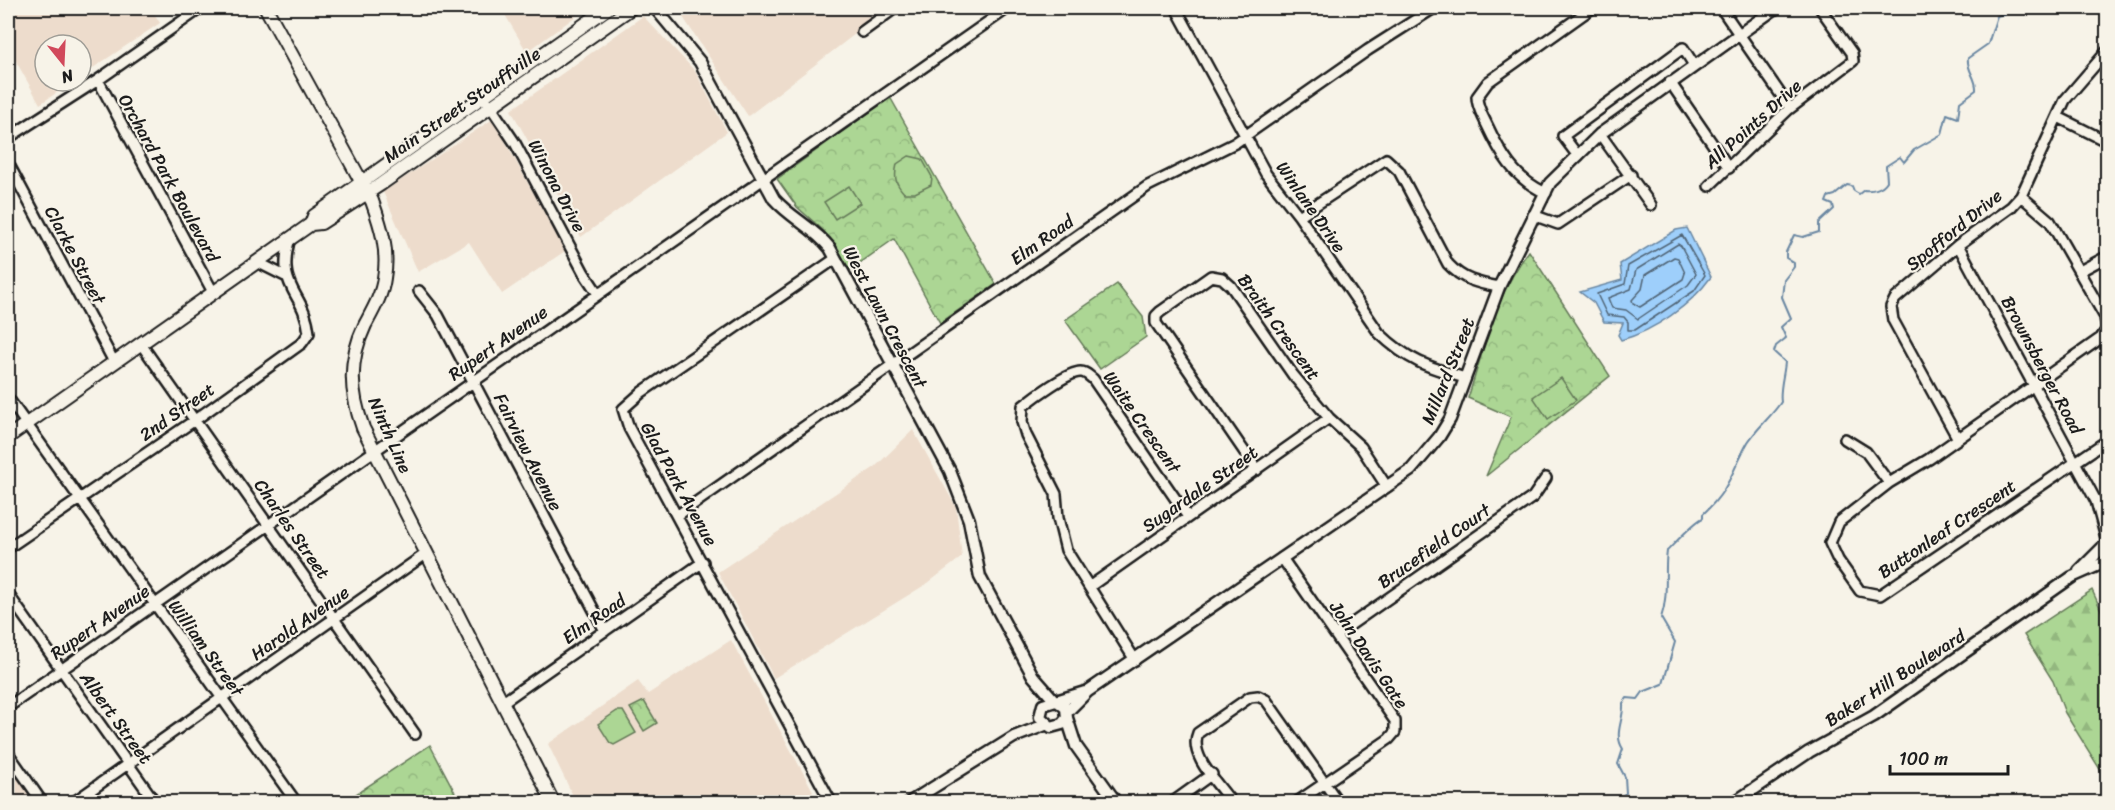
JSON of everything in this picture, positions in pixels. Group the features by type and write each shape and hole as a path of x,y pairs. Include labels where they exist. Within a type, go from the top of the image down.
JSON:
{"main road":[{"name":"Ninth Line","path":"266,8 367,194 381,225 385,248 384,278 353,358 351,378 354,404 374,451 553,802"},
{"name":"Main Street Stouffville","path":"8,437 290,238 311,224 321,223 367,194 608,8"},
{"name":"Main Street Stouffville","path":"311,224 314,216 359,182 631,8"}],"street":[{"path":"8,138 98,80 201,8"},
{"name":"West Lawn Crescent","path":"654,8 700,62 763,178 784,210 813,230 835,259 950,471 969,520 980,577 1033,675 1055,700"},
{"path":"862,32 895,8"},
{"name":"Rupert Avenue","path":"8,707 1008,8"},
{"name":"Winlane Drive","path":"1176,8 1266,174 1299,216 1366,315 1394,349 1420,365 1466,378"},
{"name":"Elm Road","path":"678,515 1148,186 1245,136 1368,50 1434,8"},
{"path":"1546,193 1519,176 1505,160 1480,111 1477,97 1488,82 1592,8"},
{"path":"1721,8 1790,108"},
{"name":"Millard Street","path":"1067,715 1088,691 1411,470 1439,437 1450,419 1499,287 1550,183 1600,134 1776,8"},
{"name":"All Points Drive","path":"1709,186 1790,108 1853,61 1852,53 1820,8"},
{"path":"1578,156 1563,136 1580,121 1683,48 1695,65"},
{"name":"Spofford Drive","path":"1957,437 1890,311 1895,299 1958,245 2011,207 2021,196 2058,117 2077,84 2108,50"},
{"name":"Orchard Park Boulevard","path":"98,80 213,292"},
{"path":"1670,82 1729,168"},
{"name":"Winona Drive","path":"487,102 515,143 584,273 598,294"},
{"path":"2058,117 2108,142"},
{"path":"1600,134 1651,205"},
{"path":"1299,216 1386,159 1399,171 1448,264 1470,281 1499,287"},
{"name":"Clarke Street","path":"8,163 114,362"},
{"path":"1533,215 1558,224 1631,175"},
{"path":"2021,196 2050,221 2080,271 2108,256"},
{"path":"257,262 285,276 285,259 290,238"},
{"name":"Brownsberger Road","path":"1958,245 2074,462 2096,501 2108,516"},
{"name":"Glad Park Avenue","path":"831,802 629,428 624,409 630,401 835,259"},
{"name":"Buttonleaf Crescent","path":"2074,462 1880,595 1860,591 1838,560 1830,543 1839,522 1889,483 1929,459 1957,437 2102,338 2107,329 2105,317 2080,271"},
{"name":"2nd Street","path":"8,548 195,420 302,343 309,333 308,323 285,276"},
{"name":"Braith Crescent","path":"1257,470 1161,332 1156,316 1211,276 1222,278 1231,286 1293,375 1329,418 1361,447 1387,487"},
{"name":"Fairview Avenue","path":"419,291 438,315 474,381 558,548 604,631"},
{"name":"Charles Street","path":"141,344 415,734"},
{"name":"Waite Crescent","path":"1135,660 1066,550 1058,518 1056,494 1026,435 1022,422 1023,406 1069,376 1079,371 1086,373 1093,379 1188,518"},
{"name":"William Street","path":"8,398 296,802"},
{"name":"Sugardale Street","path":"1089,587 1329,418"},
{"path":"1845,438 1866,452 1889,483"},
{"path":"2074,462 2108,440"},
{"name":"Brucefield Court","path":"1336,635 1533,497 1546,478"},
{"name":"Brownsberger Road","path":"2096,501 2106,543"},
{"name":"Baker Hill Boulevard","path":"1735,802 1809,752 1874,716 2072,577 2106,543"},
{"name":"Harold Avenue","path":"74,802 427,553"},
{"name":"John Davis Gate","path":"1282,558 1395,722 1395,732 1297,802"},
{"name":"Baker Hill Boulevard","path":"2072,577 2108,561"},
{"name":"Elm Road","path":"503,702 703,562"},
{"name":"Albert Street","path":"8,594 155,802"},
{"name":"West Lawn Crescent","path":"1033,675 1041,710"},
{"name":"Millard Street","path":"1055,700 1088,691"},
{"path":"1232,802 1196,753 1195,740 1198,733 1250,698 1258,696 1266,700 1338,802"},
{"path":"910,802 1014,737 1041,710 1055,700 1064,704 1076,746"},
{"path":"1041,710 1048,726 1076,746 1116,802"},
{"path":"1014,737 1048,726 1059,727 1067,715"},
{"path":"8,753 42,802"},
{"path":"1173,802 1212,774"}],"shaded area":[{"path":"8,8 151,8 160,23 93,68 93,33 33,33 33,92 8,47"},
{"path":"501,8 587,8 527,52"},
{"path":"677,8 889,8 748,116"},
{"path":"643,16 695,71 727,132 581,237 511,110"},
{"path":"34,93 56,93 40,104"},
{"path":"493,119 565,251 502,294 469,242 418,272 383,192"},
{"path":"913,430 956,507 962,557 928,583 774,678 718,572 875,467"},
{"path":"731,640 813,791 796,802 576,802 548,744 638,681 648,694"},
{"path":"8,764 31,797 34,802 8,802"}],"green space":[{"path":"890,97 996,284 940,323 894,239 850,270 824,231 797,207 777,179"},
{"path":"909,156 922,159 932,177 931,185 915,193 904,193 896,180 897,164"},
{"path":"849,186 860,203 835,219 824,202"},
{"path":"1529,251 1610,376 1486,476 1511,417 1468,398 1499,303"},
{"path":"1117,284 1143,317 1146,337 1100,369 1065,320"},
{"path":"1561,378 1576,400 1548,419 1533,397"},
{"path":"2092,590 2107,623 2106,779 2065,713 2053,681 2024,635"},
{"path":"644,701 657,723 644,731 630,708"},
{"path":"617,711 623,711 636,733 614,745 610,743 598,724"},
{"path":"430,745 460,802 344,802"}],"water":[{"path":"1687,228 1711,277 1671,316 1634,336 1621,340 1618,335 1623,323 1604,322 1594,303 1580,292 1622,280 1620,264 1676,230"}],"waterway":[{"path":"1613,802 1626,793 1625,777 1618,764 1623,749 1619,738 1623,704 1627,698 1638,699 1643,692 1663,684 1675,642 1661,618 1665,601 1667,551 1703,518 1703,514 1725,488 1748,442 1781,402 1785,362 1774,352 1776,346 1786,338 1781,327 1791,318 1782,297 1784,280 1794,267 1794,263 1786,258 1786,252 1794,235 1803,237 1819,232 1819,223 1834,209 1833,205 1826,202 1828,197 1835,195 1847,185 1852,186 1859,194 1864,190 1880,188 1887,181 1886,166 1900,157 1904,162 1914,150 1942,134 1947,114 1958,118 1960,102 1976,90 1968,58 1988,44 1997,16 2012,11 2014,8"}]}
